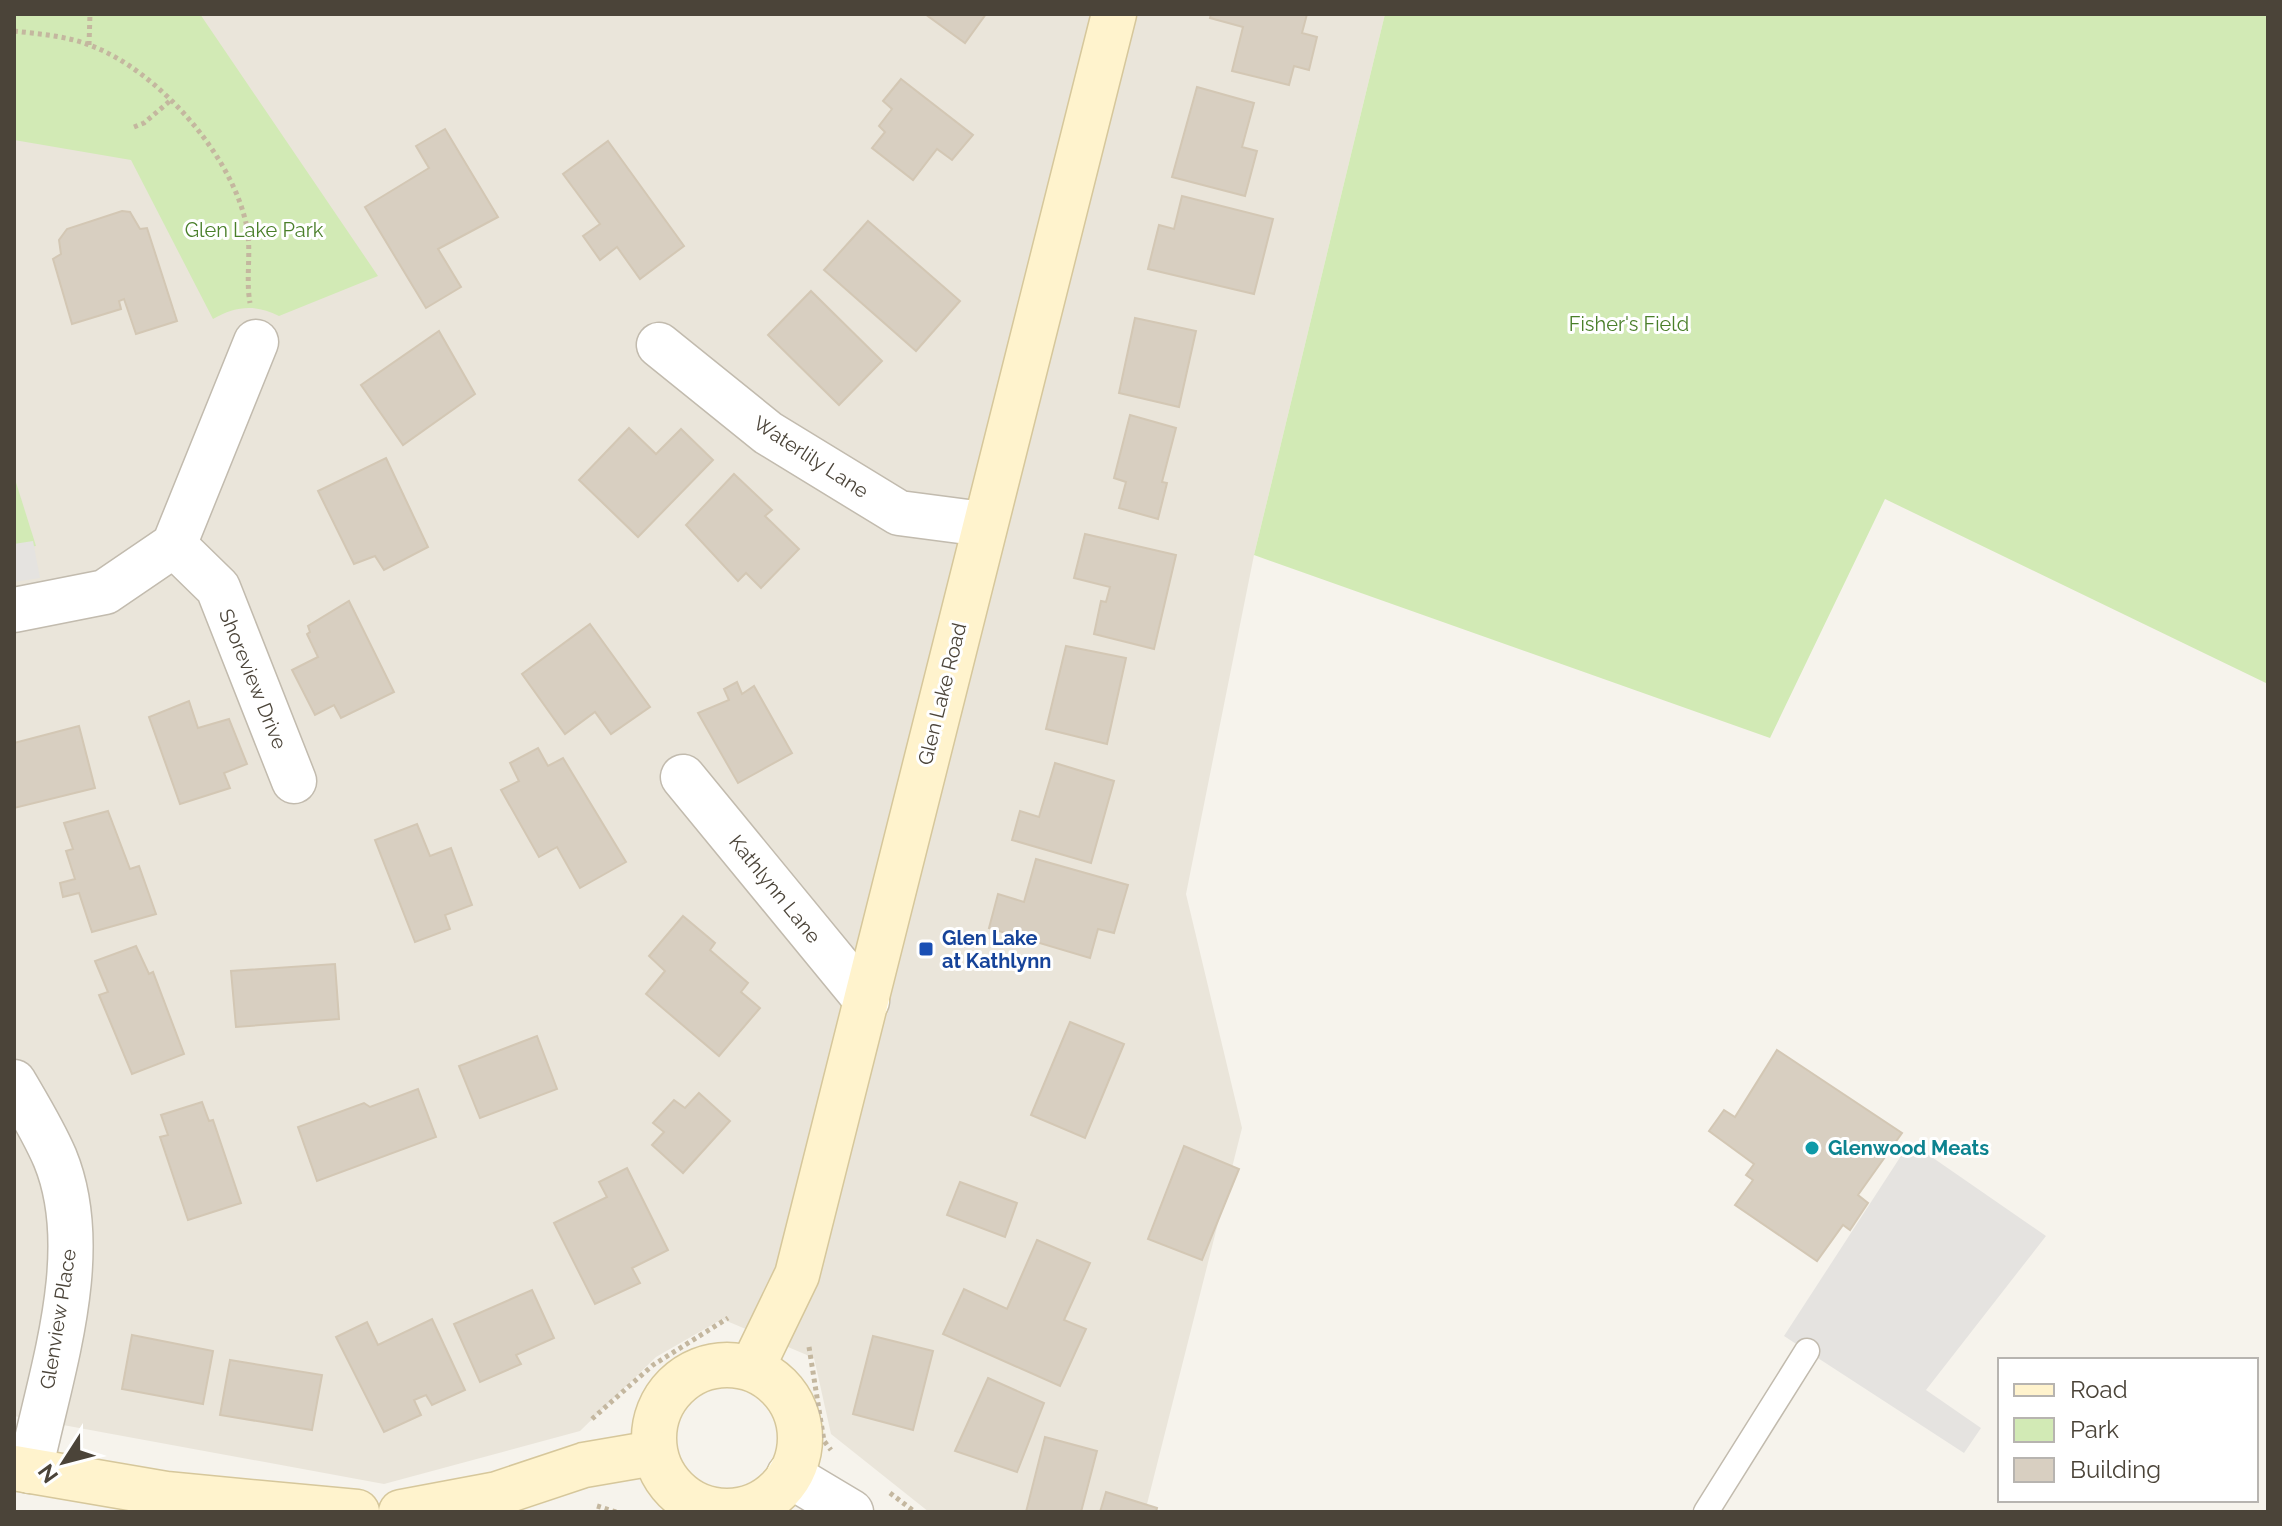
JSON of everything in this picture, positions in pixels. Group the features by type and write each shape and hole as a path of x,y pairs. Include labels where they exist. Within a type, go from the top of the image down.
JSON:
{"street":[{"name":"Glen Lake Road","path":"752,1368 797,1275 983,524 1114,14"},
{"path":"14,610 105,592 174,545 256,342"},
{"name":"Waterlily Lane","path":"659,345 768,433 899,513 983,524"},
{"name":"Shoreview Drive","path":"174,545 218,588 294,781"},
{"name":"Kathlynn Lane","path":"683,777 867,1001"},
{"name":"Glenview Place","path":"14,1082 55,1158 68,1206 73,1253 22,1470"},
{"path":"724,1364 752,1368 768,1377 793,1405 801,1439 796,1466 776,1493 744,1510 692,1508 670,1485 654,1453 657,1415 683,1378 724,1364"},
{"path":"401,1512 497,1494 584,1465 654,1453"},
{"path":"22,1470 166,1494 357,1512"},
{"path":"789,1475 865,1499"}],"lane":[{"path":"1706,1512 1807,1351"}],"path":[{"path":"89,45 90,14"},
{"path":"14,31 89,45 139,72 171,100 234,184 246,220 252,258 248,291 256,342"},
{"path":"134,127 144,123 171,100"},
{"path":"590,1421 603,1414 653,1365 732,1314"},
{"path":"810,1335 824,1441 834,1454"},
{"path":"865,1499 915,1512"}],"shaded area":[{"path":"14,14 1385,14 1254,555 1186,894 1242,1128 1145,1512 929,1512 831,1434 814,1358 722,1319 656,1357 580,1431 384,1484 14,1416"},
{"path":"33,541 40,578 14,582 14,544"},
{"path":"1910,1142 2046,1236 1926,1390 1981,1428 1964,1453 1784,1336"}],"green space":[{"name":"Glen Lake Park","path":"14,14 200,14 378,276 279,316 246,308 213,319 131,160 14,140"},
{"name":"Fisher's Field","path":"1385,14 2268,14 2268,684 1885,499 1770,738 1254,555"},
{"path":"14,476 36,546 14,548"}],"building":[{"path":"925,14 986,14 965,43"},
{"path":"1211,14 1307,14 1302,33 1317,37 1309,70 1294,66 1289,85 1232,71 1243,27 1210,18"},
{"path":"901,79 973,135 952,160 937,149 913,180 872,148 885,132 879,126 892,109 883,101"},
{"path":"1197,87 1254,103 1242,147 1257,151 1245,196 1172,177"},
{"path":"445,129 498,217 438,249 461,287 426,308 365,207 429,168 416,146"},
{"path":"608,141 684,246 640,279 617,247 600,260 583,236 600,224 563,174"},
{"path":"1182,196 1273,219 1254,294 1148,269 1159,225 1174,229"},
{"path":"122,211 130,212 140,229 147,228 177,321 136,334 124,299 119,301 121,309 72,324 53,259 61,254 59,240 67,229"},
{"path":"868,221 960,301 916,351 824,270"},
{"path":"811,291 882,361 839,405 768,335"},
{"path":"1135,318 1196,331 1179,407 1119,393"},
{"path":"439,331 475,394 403,445 361,385"},
{"path":"1130,415 1176,428 1162,482 1167,483 1158,519 1119,508 1126,482 1114,478"},
{"path":"629,428 656,454 681,429 713,460 638,537 579,480"},
{"path":"386,458 428,547 384,570 375,556 354,564 318,491"},
{"path":"734,474 772,510 765,516 799,549 761,588 746,573 738,581 686,525"},
{"path":"1085,534 1176,555 1154,649 1094,634 1101,601 1106,602 1110,587 1074,578"},
{"path":"349,601 394,692 341,718 334,705 315,715 292,670 318,657 307,634 310,632 308,626"},
{"path":"590,624 650,707 611,734 595,712 565,734 522,674"},
{"path":"1066,646 1126,658 1107,744 1046,729"},
{"path":"737,682 742,694 754,686 792,753 738,783 698,713 729,700 724,689"},
{"path":"189,701 198,728 229,719 247,764 224,773 230,788 180,804 149,717"},
{"path":"79,726 95,788 14,808 14,743"},
{"path":"538,748 548,766 563,758 626,862 580,888 557,847 539,857 501,790 519,781 510,763"},
{"path":"1055,763 1114,781 1091,863 1012,840 1020,811 1039,817"},
{"path":"108,811 130,869 139,866 156,914 92,932 79,893 63,897 60,883 75,879 66,851 73,849 64,823"},
{"path":"417,824 430,856 451,848 472,905 445,915 450,929 415,942 375,840"},
{"path":"1036,859 1128,885 1114,933 1098,929 1090,958 989,928 998,894 1024,902"},
{"path":"683,916 715,943 710,950 748,983 741,992 760,1008 719,1056 646,994 665,971 649,956"},
{"path":"136,946 149,974 153,972 184,1054 132,1074 99,995 108,992 95,961"},
{"path":"335,964 339,1019 236,1027 231,971"},
{"path":"1070,1022 1124,1044 1085,1138 1031,1115"},
{"path":"537,1036 557,1089 480,1118 459,1066"},
{"name":"Glenwood Meats","path":"1777,1050 1902,1133 1858,1195 1868,1203 1850,1230 1843,1225 1817,1261 1735,1205 1753,1180 1746,1175 1754,1164 1709,1131 1724,1110 1735,1117"},
{"path":"418,1089 436,1137 317,1181 298,1127 364,1103 370,1107"},
{"path":"699,1093 730,1121 683,1173 652,1145 664,1132 653,1123 674,1100 685,1108"},
{"path":"202,1102 209,1121 213,1120 241,1203 188,1220 160,1137 168,1135 161,1115"},
{"path":"1184,1146 1239,1169 1202,1260 1148,1239"},
{"path":"627,1168 668,1250 632,1268 640,1283 595,1304 554,1223 607,1197 599,1182"},
{"path":"960,1182 1017,1203 1005,1237 947,1215"},
{"path":"1037,1240 1090,1263 1064,1320 1086,1329 1060,1386 943,1334 964,1289 1007,1309"},
{"path":"532,1290 554,1338 516,1355 521,1364 480,1382 454,1324"},
{"path":"432,1319 465,1390 432,1405 426,1395 414,1400 421,1415 384,1432 336,1337 367,1322 378,1345"},
{"path":"132,1335 213,1351 203,1404 122,1389"},
{"path":"873,1336 933,1351 913,1430 853,1414"},
{"path":"230,1360 322,1375 312,1430 220,1415"},
{"path":"988,1378 1044,1403 1017,1472 955,1451"},
{"path":"1045,1437 1097,1451 1081,1512 1026,1512"},
{"path":"1106,1492 1157,1508 1156,1512 1100,1512"}],"place":[{"name":"Glen Lake at Kathlynn","path":"926,949"},
{"name":"Glenwood Meats","path":"1812,1148"}]}
